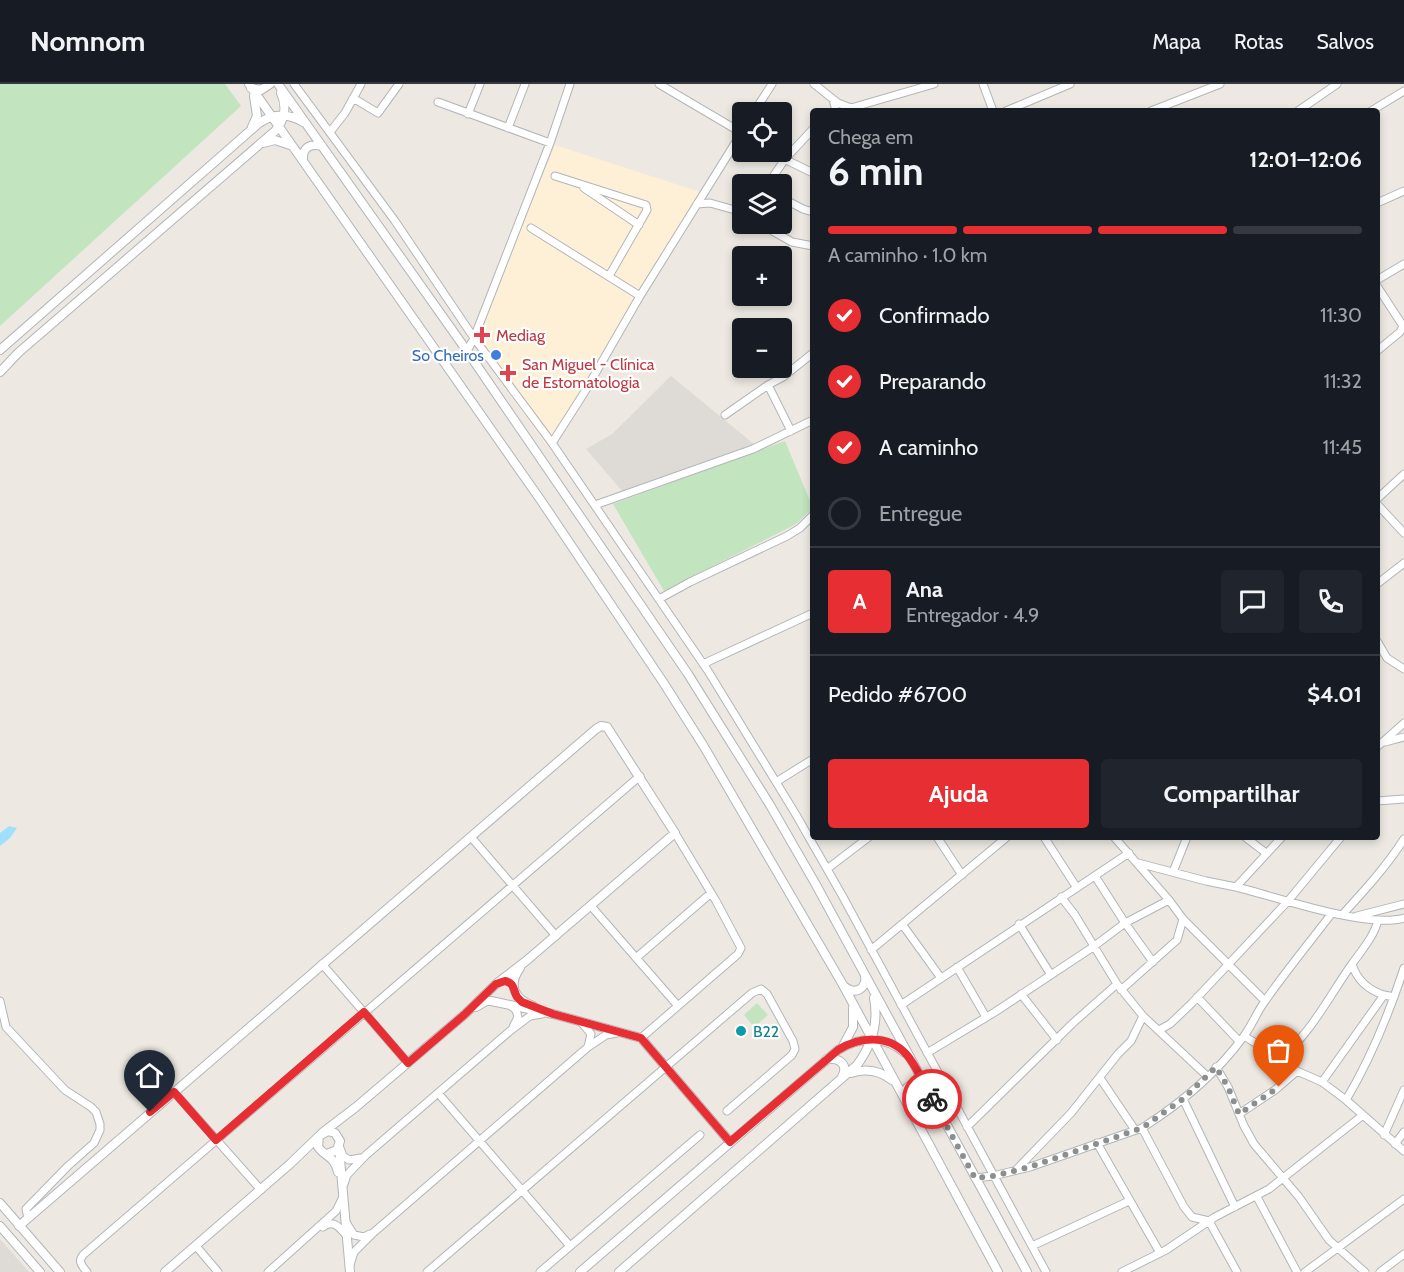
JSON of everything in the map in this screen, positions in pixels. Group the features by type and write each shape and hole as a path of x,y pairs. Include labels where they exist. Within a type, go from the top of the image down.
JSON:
{"street":[{"path":"250,86 261,90 270,84"},
{"path":"0,372 18,353 279,127 284,115 285,103 278,84"},
{"path":"278,84 467,351 688,674 770,805 864,972 1027,1272"},
{"path":"294,84 395,222 474,338 552,442 703,664 776,782 810,832"},
{"path":"330,132 361,84"},
{"path":"353,98 378,113 399,84"},
{"path":"468,114 480,84"},
{"path":"508,129 525,84"},
{"path":"467,351 550,142 570,84"},
{"path":"658,84 732,131"},
{"path":"760,102 772,84"},
{"path":"814,84 845,107 851,108 934,84"},
{"path":"983,84 992,108"},
{"path":"1013,108 1070,84"},
{"path":"1159,108 1219,84"},
{"path":"1302,108 1338,84"},
{"path":"250,86 542,502 663,682 742,809 843,985 998,1272"},
{"path":"245,135 257,116 250,86"},
{"path":"1376,108 1404,91"},
{"path":"833,99 835,108"},
{"path":"438,102 508,129 550,142"},
{"path":"0,350 259,123 271,116 284,115 298,119 310,129"},
{"path":"792,152 810,132"},
{"path":"254,148 274,140 286,143 297,152"},
{"path":"303,160 303,154 308,147 315,144 322,146"},
{"path":"552,442 584,393 640,296 732,151"},
{"path":"791,162 810,172"},
{"path":"555,176 646,205 647,210 609,276"},
{"path":"577,183 639,225"},
{"path":"1380,202 1404,191"},
{"path":"697,204 710,203 732,209"},
{"path":"792,204 810,211"},
{"path":"531,228 640,296"},
{"path":"778,234 792,242 810,245"},
{"path":"1380,278 1404,264"},
{"path":"1380,291 1403,326 1400,332 1380,349"},
{"path":"725,415 783,377 810,355"},
{"path":"768,386 791,431"},
{"path":"595,505 753,449 810,422"},
{"path":"1380,498 1404,474"},
{"path":"1380,505 1404,533"},
{"path":"659,599 787,536 810,518"},
{"path":"1380,582 1404,563"},
{"path":"703,664 810,614"},
{"path":"1380,646 1387,658 1404,669"},
{"path":"1380,745 1404,723"},
{"path":"19,1226 601,726 606,726 612,731 740,944 740,951 641,1038"},
{"path":"1380,745 1404,738"},
{"path":"776,782 810,761"},
{"path":"87,1272 81,1265 82,1256 640,776"},
{"path":"1380,801 1404,799"},
{"path":"165,1272 261,1190 320,1134 408,1063 496,984 526,962 675,833"},
{"path":"471,837 556,936"},
{"path":"1342,915 1373,881 1404,839"},
{"path":"814,840 900,1005 1046,1272"},
{"path":"827,869 865,840"},
{"path":"939,840 962,875"},
{"path":"871,950 1003,840"},
{"path":"1046,840 1077,888"},
{"path":"1119,840 1183,920 1265,1001"},
{"path":"1173,872 1186,840"},
{"path":"1249,840 1266,853"},
{"path":"1236,887 1279,840"},
{"path":"1160,1030 1170,1024 1197,997 1288,901 1339,840"},
{"path":"900,1005 1129,853"},
{"path":"1138,863 1332,913 1393,921 1404,925"},
{"path":"1095,876 1153,962"},
{"path":"636,958 711,893"},
{"path":"1061,897 1075,915 1119,987 1143,1016 1208,1077"},
{"path":"927,1053 1094,947 1125,923 1169,900"},
{"path":"1352,917 1404,904"},
{"path":"591,906 678,1006"},
{"path":"975,1178 1030,1167 1139,1129 1183,1099 1208,1077 1241,1039 1265,1001 1332,913"},
{"path":"1393,921 1404,918"},
{"path":"967,1127 1057,1040 1177,940 1183,920"},
{"path":"1280,1058 1304,1035 1370,939 1378,920"},
{"path":"902,924 941,978"},
{"path":"1019,924 1051,975"},
{"path":"502,1003 512,1001 515,976 526,962"},
{"path":"322,964 408,1063"},
{"path":"1352,964 1357,975 1368,988 1394,997"},
{"path":"957,967 986,1017"},
{"path":"1346,1100 1367,1061 1404,968"},
{"path":"843,985 852,991 860,990 865,984 864,972"},
{"path":"620,1271 857,1065 872,1039 876,1020 874,995 864,972"},
{"path":"496,984 508,981 522,1002 553,1014"},
{"path":"496,984 492,993 502,1003 516,1010 518,1017 510,1031"},
{"path":"427,1272 754,991 761,989 766,992 793,1041 795,1049 792,1055 727,1111"},
{"path":"1021,994 1057,1040"},
{"path":"1322,1082 1384,995"},
{"path":"1197,997 1241,1039 1280,1058 1297,1071 1322,1082 1404,1151"},
{"path":"580,1272 838,1050 847,1040 853,1027 854,1012 850,999"},
{"path":"0,1001 6,1027 65,1090 96,1112 100,1124 100,1130 94,1143 26,1209 28,1218"},
{"path":"464,1015 486,1001 502,1003 641,1038 730,1142"},
{"path":"309,1237 336,1211 346,1175 366,1155 510,1031 534,1014 553,1014"},
{"path":"1016,1170 1071,1113 1131,1041 1143,1016"},
{"path":"580,1022 588,1028 591,1034 588,1047"},
{"path":"350,1270 354,1252 372,1233 588,1047 606,1035 623,1033"},
{"path":"838,1050 853,1042 872,1039 891,1044 908,1056"},
{"path":"827,1059 836,1059 842,1063 845,1070 842,1077"},
{"path":"1216,1067 1228,1087 1254,1144 1299,1197 1337,1250 1365,1272"},
{"path":"842,1077 854,1071 868,1070 880,1073 896,1085"},
{"path":"1239,1114 1269,1095 1297,1071"},
{"path":"1100,1078 1139,1129 1176,1194 1192,1217 1193,1232"},
{"path":"905,1102 904,1094 910,1084 918,1083 927,1090"},
{"path":"1384,1135 1404,1090"},
{"path":"174,1092 261,1190"},
{"path":"438,1093 570,1246"},
{"path":"1183,1099 1235,1207"},
{"path":"342,1195 341,1124 356,1107"},
{"path":"1122,1272 1160,1253 1209,1221 1257,1197 1363,1115"},
{"path":"320,1134 332,1131 340,1143 343,1156 349,1160 366,1155"},
{"path":"1395,1144 1404,1132"},
{"path":"320,1134 317,1143 336,1164 342,1195 350,1270"},
{"path":"540,1272 700,1135"},
{"path":"290,1164 312,1150 334,1153 340,1143"},
{"path":"1097,1143 1160,1253"},
{"path":"1257,1197 1297,1272"},
{"path":"1305,1272 1404,1199"},
{"path":"1032,1246 1129,1201"},
{"path":"0,1203 60,1272"},
{"path":"1192,1217 1209,1221 1237,1272"},
{"path":"345,1219 354,1235 364,1237 372,1233"},
{"path":"268,1272 326,1224 336,1224 346,1235"},
{"path":"0,1226 40,1272"},
{"path":"1325,1257 1329,1240"},
{"path":"196,1246 219,1272"},
{"path":"1380,1272 1404,1254"}],"shaded area":[{"path":"555,145 700,192 547,446 474,345"},
{"path":"671,376 754,444 622,491 586,449 612,434"},
{"path":"0,1239 29,1272 0,1272"}],"green space":[{"path":"0,84 225,84 241,106 0,326"},
{"path":"785,441 810,501 810,511 796,524 664,591 613,504"},
{"path":"757,1003 768,1015 754,1027 744,1015"}],"water":[{"path":"9,826 17,828 0,846 0,833"}],"way so far":[{"path":"932,1099 975,1178 1030,1167 1142,1128 1183,1099 1216,1067 1228,1087 1239,1114 1279,1087"}],"place":[{"name":"Mediag","path":"482,335"},
{"name":"So Cheiros","path":"496,355"},
{"name":"San Miguel - Clínica de Estomatologia","path":"508,373"},
{"name":"B22","path":"741,1031"}],"route":[{"path":"150,1112 174,1092 216,1140 364,1012 408,1063 501,981 511,983 517,997 522,1002 553,1014 641,1038 730,1142 838,1050 853,1042 872,1039 900,1048 908,1056 932,1099"}]}
